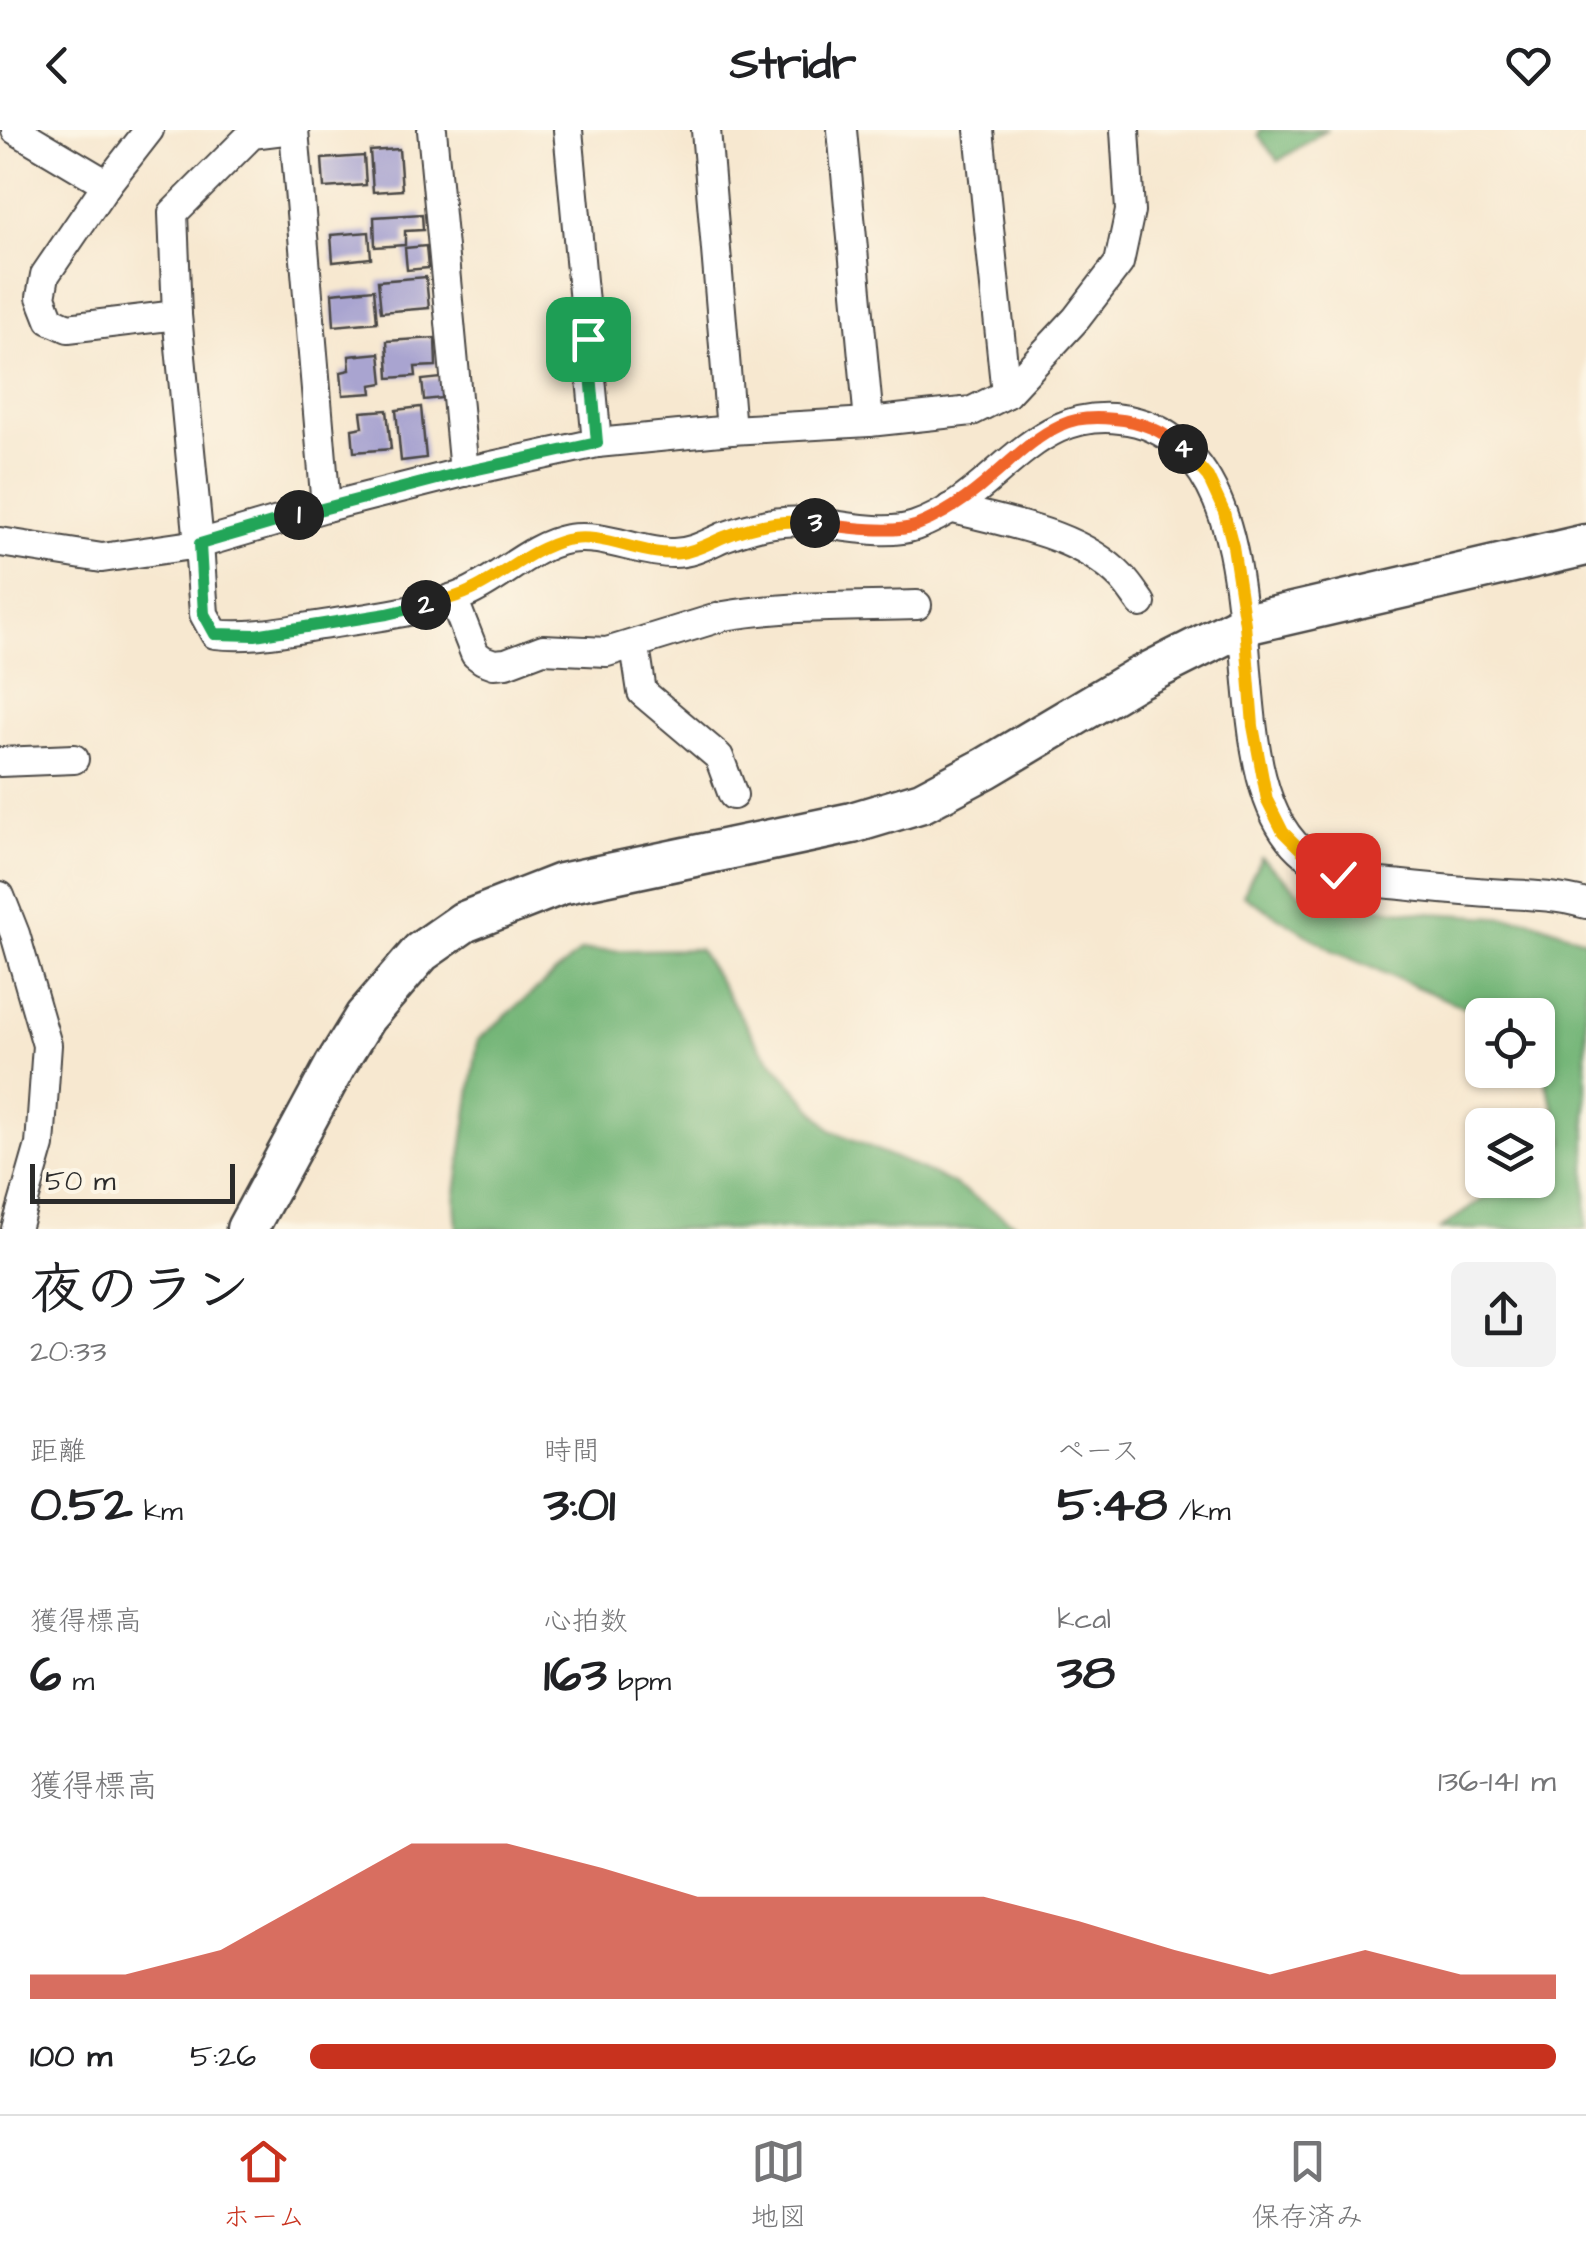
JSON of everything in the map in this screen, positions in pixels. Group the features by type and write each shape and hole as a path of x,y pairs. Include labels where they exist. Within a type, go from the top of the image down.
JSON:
{"street":[{"path":"16,130 107,184"},
{"path":"149,130 45,275 41,296 50,320 68,328 177,315"},
{"path":"284,130 252,134 174,213 177,315 204,614 215,634 255,635 387,614 453,598 536,552 568,539 680,553 756,526 780,522 889,530 911,528 950,508 1062,424 1093,417 1135,421 1176,442 1208,477 1224,512 1245,624 1253,726 1267,800 1283,832 1306,855 1338,875 1452,890 1562,897 1586,904"},
{"path":"294,130 326,507"},
{"path":"432,130 464,472"},
{"path":"568,130 597,443"},
{"path":"706,130 731,430"},
{"path":"842,130 869,422"},
{"path":"979,130 1006,394"},
{"path":"0,542 102,558 200,544 326,507 597,443 972,411 1006,394 1076,319 1118,263 1130,211 1125,130"},
{"path":"950,508 1042,532 1073,546 1100,560 1122,578 1141,603"},
{"path":"247,1229 365,1016 421,952 464,922 562,884 852,823 922,802 1136,678 1245,624 1586,545"},
{"path":"453,598 475,654 494,664 506,664 543,649 607,652 742,613 917,605"},
{"path":"632,645 642,692 719,757 733,794"},
{"path":"0,762 74,759"},
{"path":"0,896 7,936 47,1045 40,1145 16,1229"}],"green space":[{"path":"1260,130 1326,130 1278,161 1258,135"},
{"path":"1261,858 1308,899 1413,912 1528,919 1586,940 1586,1229 1440,1229 1484,1198 1555,1198 1555,1149 1565,1142 1548,1088 1555,1088 1555,998 1465,998 1465,1008 1335,952 1243,895"},
{"path":"699,949 760,1047 831,1130 950,1182 1023,1229 457,1229 455,1200 478,1040 581,951"}],"building":[{"path":"399,149 402,190 373,192 370,151"},
{"path":"364,156 366,185 324,188 322,159"},
{"path":"422,214 423,230 405,231 405,245 375,247 374,217"},
{"path":"369,232 371,258 333,262 331,235"},
{"path":"426,246 428,268 407,270 405,248"},
{"path":"426,277 429,308 381,312 378,281"},
{"path":"374,289 377,322 334,326 332,293"},
{"path":"435,338 436,366 415,367 416,376 389,378 387,341"},
{"path":"380,353 383,383 371,385 372,393 343,395 341,372 350,370 349,356"},
{"path":"441,378 443,398 424,400 422,380"},
{"path":"421,407 426,458 401,461 396,410"},
{"path":"387,410 391,449 354,452 352,429 363,427 361,412"}],"route":[{"path":"588,339 597,443 326,507 200,544 204,614 215,634 255,635 387,614 453,598 536,552 568,539 680,553 756,526 780,522 889,530 911,528 962,501 1011,459 1062,424 1093,417 1135,421 1161,432 1186,451 1208,477 1224,512 1245,624 1253,726 1267,800 1283,832 1306,855 1338,875"}]}
